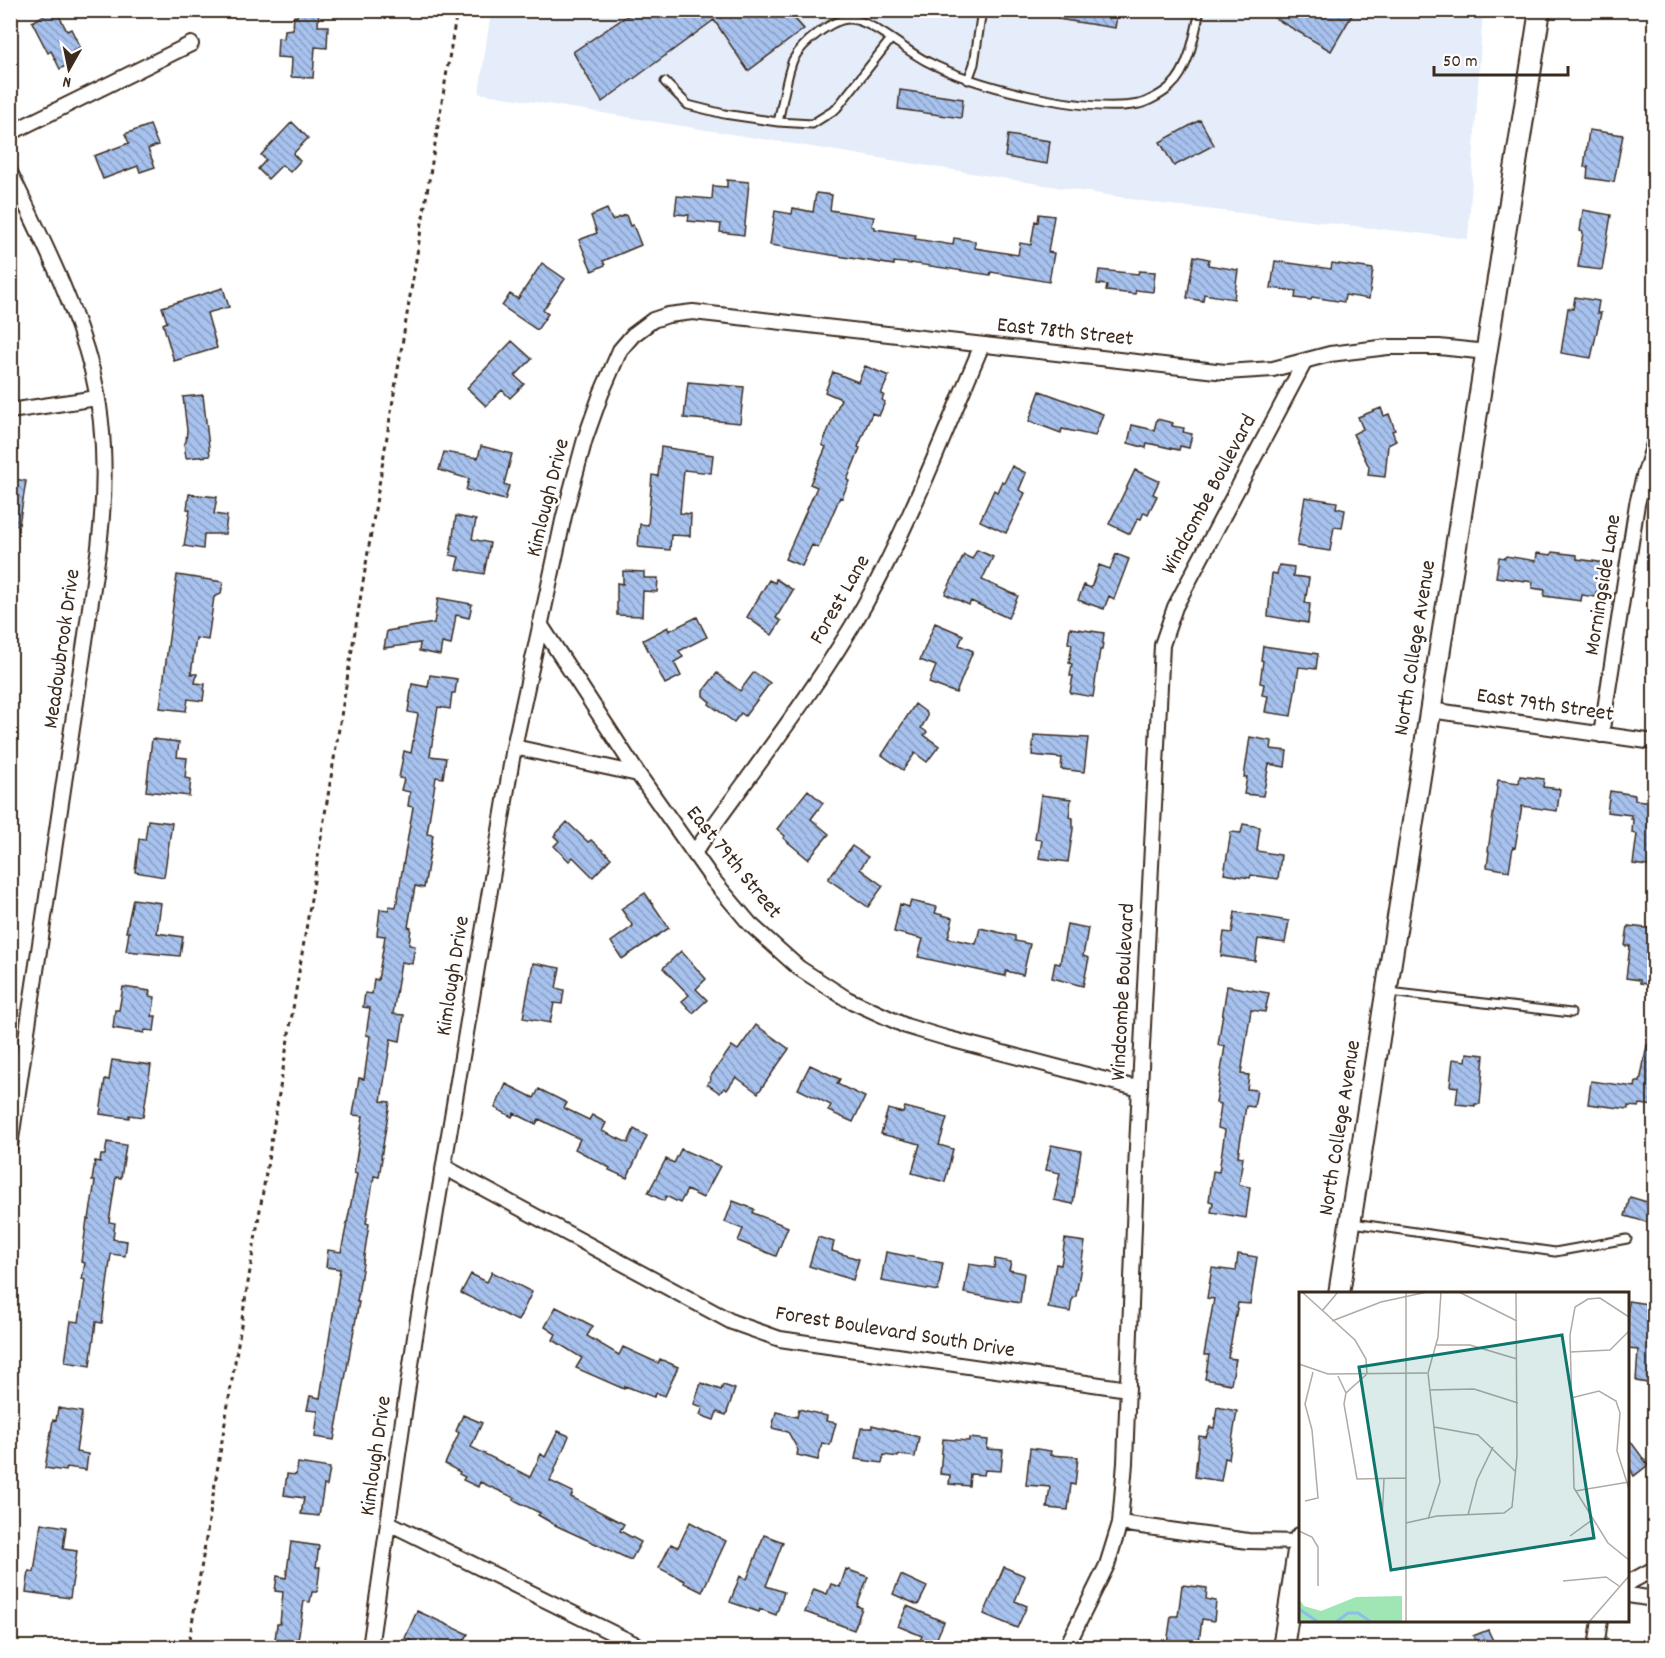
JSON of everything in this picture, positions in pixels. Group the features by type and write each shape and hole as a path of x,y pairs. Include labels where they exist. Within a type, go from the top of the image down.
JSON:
{"main road":[{"name":"North College Avenue","path":"1339,1292 1540,10"},
{"path":"1283,1647 1299,1546"}],"street":[{"path":"10,133 191,44"},
{"name":"Meadowbrook Drive","path":"10,172 61,279 85,346 98,398 103,472 99,547 11,1142"},
{"name":"East 78th Street","path":"640,329 653,320 668,315 693,312 1225,372 1273,369 1329,354 1388,347 1439,347 1487,352"},
{"name":"Kimlough Drive","path":"370,1647 415,1337 513,747 568,501 593,416 620,350 627,340 640,329"},
{"name":"Forest Lane","path":"694,853 792,718 864,606 888,561 982,345"},
{"name":"Windcombe Boulevard","path":"1066,1647 1107,1565 1120,1523 1125,1463 1140,1089 1160,663 1163,640 1175,607 1305,361"},
{"path":"10,411 98,398"},
{"name":"Morningside Lane","path":"1601,735 1637,504 1654,444"},
{"name":"East 79th Street","path":"540,624 638,774 714,880 750,924 799,968 854,1003 922,1032 1140,1089"},
{"name":"East 79th Street","path":"1430,710 1654,742"},
{"path":"513,747 638,774"},
{"name":"Forest Boulevard South Drive","path":"444,1167 732,1322 772,1336 1128,1389"},
{"path":"388,1522 643,1647"},
{"path":"1120,1523 1248,1541 1299,1540"},
{"path":"1629,1582 1654,1569"},
{"path":"1629,1595 1654,1599"},
{"path":"1596,1647 1600,1622"}],"lane":[{"path":"968,80 974,64 982,10"},
{"path":"778,122 793,60 804,46 826,26 850,19 870,26 926,61 968,80 1024,95 1105,107 1141,103 1171,86 1187,61 1200,10"},
{"path":"665,82 688,105 724,114 778,122 812,124 836,110 891,39"},
{"path":"1386,992 1571,1013"},
{"path":"1350,1222 1555,1252 1627,1239"}],"path":[{"path":"188,1647 457,10"}],"shaded area":[{"path":"491,11 1483,11 1468,239 1162,204 479,93"}],"building":[{"path":"56,10 67,31 71,29 80,47 73,51 78,59 60,69 51,51 48,53 32,22"},
{"path":"297,10 319,10 318,26 328,26 327,48 315,47 313,78 291,77 292,58 277,57 278,38 284,39 285,30 293,29"},
{"path":"636,10 787,10 804,29 748,71 714,20 602,102 573,52"},
{"path":"1059,10 1118,10 1115,28 1058,19"},
{"path":"1261,10 1355,10 1331,51"},
{"path":"900,90 963,99 961,118 898,109"},
{"path":"1200,120 1214,145 1174,166 1160,142"},
{"path":"292,122 308,138 293,154 300,161 290,172 282,165 268,179 258,169 266,160 261,155"},
{"path":"150,125 158,145 148,149 155,167 140,172 138,166 103,179 94,156 129,143 125,134"},
{"path":"1589,130 1623,135 1614,182 1587,178 1588,167 1584,167"},
{"path":"1008,135 1050,141 1047,164 1005,157"},
{"path":"727,180 749,182 744,235 720,232 721,224 688,221 689,215 675,214 677,196 712,199 713,186 727,187"},
{"path":"816,193 832,195 830,210 874,217 872,226 875,229 916,235 915,239 953,245 954,238 975,241 975,248 1018,255 1020,243 1031,245 1035,221 1038,222 1039,214 1054,216 1048,252 1054,253 1049,282 991,272 990,275 911,263 894,262 894,265 770,245 775,211 792,214 793,208 813,212"},
{"path":"607,209 612,220 626,215 641,245 603,261 605,265 592,271 579,240 597,233 591,216"},
{"path":"1583,210 1611,215 1602,270 1578,267 1583,232 1580,231"},
{"path":"1194,256 1209,259 1208,265 1238,270 1234,299 1204,294 1203,301 1187,298"},
{"path":"1275,261 1331,269 1332,263 1373,269 1369,299 1345,295 1344,302 1312,297 1311,300 1295,298 1296,291 1271,288"},
{"path":"542,263 565,279 543,310 548,314 537,330 502,306 510,294 518,299"},
{"path":"1099,270 1138,274 1139,271 1155,272 1153,292 1136,290 1135,294 1106,291 1107,285 1097,284"},
{"path":"223,288 229,307 207,313 217,348 174,361 163,324 167,322 162,307"},
{"path":"1575,297 1599,301 1597,313 1601,313 1591,358 1561,353 1568,308 1573,309"},
{"path":"512,341 532,359 515,376 524,384 510,398 502,390 486,406 467,388"},
{"path":"865,366 889,376 881,394 884,395 882,400 885,402 879,416 872,413 858,447 860,448 842,498 840,497 818,548 812,545 802,566 785,559 817,487 810,484 826,447 822,445 841,399 825,392 833,372 858,382"},
{"path":"688,382 744,387 740,423 684,418"},
{"path":"1040,391 1103,414 1095,436 1062,429 1061,433 1029,421"},
{"path":"203,395 210,456 186,458 184,443 187,430 183,397"},
{"path":"1381,408 1384,416 1389,414 1396,441 1388,445 1385,477 1368,475 1369,467 1353,434 1363,429 1358,417"},
{"path":"1157,419 1173,423 1172,426 1184,428 1183,432 1192,434 1189,448 1180,446 1179,450 1147,443 1146,448 1128,443 1132,425 1154,430"},
{"path":"481,446 512,454 504,484 509,486 505,500 466,490 469,479 439,470 444,452 478,458"},
{"path":"661,447 713,455 711,473 684,470 680,513 691,514 690,536 671,535 670,550 638,547 640,524 648,525 652,475 658,476"},
{"path":"1012,466 1026,473 1019,490 1025,493 1006,533 980,521 994,490 997,492 1002,481 1004,483"},
{"path":"1135,470 1159,481 1153,494 1157,496 1148,514 1144,512 1141,519 1138,518 1130,534 1109,524"},
{"path":"10,478 26,481 19,525 10,524"},
{"path":"189,494 217,497 214,514 227,516 225,534 204,534 203,549 184,546 190,510 187,509"},
{"path":"1305,497 1337,502 1336,508 1345,510 1342,528 1334,527 1330,551 1297,546"},
{"path":"456,516 476,520 472,539 490,543 484,574 456,569 459,557 450,555"},
{"path":"977,550 993,557 982,580 1018,596 1008,618 971,601 969,605 945,594 964,555 972,559"},
{"path":"1552,552 1577,555 1577,559 1606,563 1601,593 1596,592 1595,597 1582,595 1581,601 1544,596 1545,590 1532,588 1533,582 1496,577 1499,557 1536,561 1537,553 1551,555"},
{"path":"1116,554 1129,559 1114,599 1109,596 1104,609 1078,600 1084,585 1091,588 1099,565 1110,569"},
{"path":"1279,565 1294,567 1293,576 1309,578 1305,603 1310,604 1308,623 1268,616 1272,573 1277,574"},
{"path":"623,571 644,572 644,578 658,578 657,592 643,591 642,616 617,615 617,583 623,584"},
{"path":"177,575 223,582 221,594 214,597 208,640 196,638 191,674 197,674 195,683 205,684 203,701 188,699 186,711 160,708"},
{"path":"776,579 793,590 776,618 781,621 772,635 747,617 769,580 775,583"},
{"path":"438,598 472,604 469,618 456,615 451,645 442,643 440,655 419,651 420,643 384,648 387,631 434,623"},
{"path":"697,617 707,637 679,651 683,657 674,662 681,676 665,684 643,640 668,627 669,631"},
{"path":"935,623 963,635 959,645 973,651 956,693 929,683 936,666 920,660"},
{"path":"1070,628 1104,633 1093,697 1070,693 1073,676 1070,676 1072,664 1069,663 1072,644 1068,643"},
{"path":"1263,646 1318,654 1316,669 1299,667 1291,716 1265,712 1268,696 1262,695 1264,684 1260,683"},
{"path":"754,672 770,683 745,716 741,713 734,722 709,704 710,702 703,696 703,691 717,673 740,691"},
{"path":"430,675 457,679 450,709 438,707 430,756 446,758 443,778 436,777 427,834 433,835 424,888 415,886 408,927 411,928 409,945 415,946 412,964 401,962 393,1014 404,1015 400,1041 391,1039 381,1101 390,1102 379,1177 374,1176 366,1223 369,1224 357,1302 359,1302 334,1440 315,1437 318,1411 307,1410 310,1396 320,1398 340,1269 326,1267 328,1250 341,1252 357,1174 354,1173 363,1116 353,1115 359,1078 364,1079 370,1036 366,1035 370,1008 363,1007 365,993 372,994 374,979 378,980 385,936 377,935 380,909 389,910 389,906 396,907 413,807 408,806 410,792 401,790 404,779 399,778 404,751 411,753 418,714 408,712 412,684 428,687"},
{"path":"915,704 927,713 927,718 921,728 927,732 924,735 939,746 927,762 915,753 903,770 882,755"},
{"path":"1034,735 1088,738 1084,772 1061,769 1062,758 1032,755"},
{"path":"1250,737 1272,741 1271,749 1287,751 1285,767 1269,764 1263,796 1244,794"},
{"path":"152,739 179,742 177,757 187,758 185,778 191,779 189,796 146,791"},
{"path":"1520,776 1544,779 1543,787 1560,789 1557,811 1522,806 1509,871 1487,867 1498,780 1519,783"},
{"path":"808,790 823,803 811,819 829,834 808,859 783,838 785,836 777,829"},
{"path":"1610,791 1635,795 1635,800 1654,802 1654,867 1633,864 1637,834 1632,833 1633,819 1631,815 1607,812"},
{"path":"1041,795 1071,799 1069,817 1073,818 1073,829 1068,862 1039,858 1042,840 1035,839"},
{"path":"148,820 172,823 164,877 135,872 139,839 145,840"},
{"path":"567,822 588,842 591,840 611,858 593,877 573,857 569,861 554,846 559,841 554,836"},
{"path":"1243,824 1260,827 1257,851 1281,855 1278,879 1224,874 1231,832 1241,833"},
{"path":"852,846 868,857 860,869 883,886 868,907 828,879"},
{"path":"645,893 669,928 622,959 611,942 633,926 621,909"},
{"path":"133,899 161,903 157,933 183,937 180,956 126,951 129,932 126,932"},
{"path":"911,901 937,907 935,913 953,918 948,938 976,944 980,928 1015,936 1015,941 1030,944 1023,975 1006,971 1005,976 918,957 923,939 894,932 900,904 909,907"},
{"path":"1235,912 1289,921 1285,943 1258,939 1255,961 1221,956 1224,932 1232,933"},
{"path":"1067,924 1088,928 1083,956 1089,958 1083,986 1052,978 1055,963 1060,964"},
{"path":"1628,926 1654,929 1654,985 1626,978 1630,946 1625,946"},
{"path":"681,951 706,979 696,989 707,1000 693,1013 682,1001 689,995 663,968"},
{"path":"533,963 560,968 556,988 564,990 562,1004 554,1003 550,1023 523,1018"},
{"path":"1227,986 1269,993 1265,1012 1251,1010 1241,1074 1249,1075 1247,1089 1257,1090 1254,1107 1246,1106 1238,1156 1243,1157 1239,1185 1250,1187 1246,1218 1211,1212 1213,1202 1209,1201 1213,1171 1219,1172 1225,1130 1218,1128 1221,1104 1216,1103 1225,1046 1218,1045"},
{"path":"123,987 150,991 149,996 155,997 152,1016 156,1016 154,1031 145,1030 144,1033 113,1028 115,1010 119,1010"},
{"path":"756,1025 789,1049 758,1093 736,1077 727,1090 724,1088 720,1093 707,1084 710,1077 732,1046 738,1050"},
{"path":"1647,1045 1654,1046 1654,1106 1640,1104 1639,1107 1628,1106 1628,1109 1588,1104 1591,1081 1635,1087 1636,1082 1640,1082"},
{"path":"1467,1053 1484,1055 1480,1104 1475,1104 1475,1106 1456,1104 1458,1087 1450,1086 1453,1059 1466,1061"},
{"path":"112,1060 151,1065 143,1117 129,1115 129,1118 100,1114 105,1079 109,1080"},
{"path":"810,1065 840,1079 837,1084 865,1097 853,1122 828,1111 831,1105 798,1089"},
{"path":"506,1084 534,1098 539,1089 567,1103 564,1108 589,1120 592,1115 606,1123 602,1131 628,1143 634,1129 647,1136 627,1178 575,1149 580,1139 539,1119 536,1124 514,1113 512,1117 495,1108"},
{"path":"905,1107 947,1118 939,1145 953,1149 945,1182 912,1173 920,1144 881,1134 888,1109 903,1113"},
{"path":"107,1142 126,1145 121,1178 116,1177 109,1222 115,1223 113,1239 127,1241 125,1256 111,1254 102,1323 96,1322 90,1366 65,1362 71,1321 79,1322 85,1280 82,1279 85,1263 81,1262 95,1181 92,1181 95,1161 100,1162 101,1155 105,1155"},
{"path":"1051,1145 1081,1151 1073,1204 1054,1200 1060,1173 1046,1170"},
{"path":"681,1149 720,1166 703,1198 687,1190 680,1203 666,1196 664,1201 648,1193 666,1159 674,1163"},
{"path":"1630,1197 1654,1204 1650,1223 1625,1216"},
{"path":"733,1201 754,1209 753,1213 788,1227 776,1256 738,1241 743,1229 725,1222"},
{"path":"818,1237 834,1242 832,1251 859,1259 853,1280 809,1266"},
{"path":"1065,1239 1085,1242 1076,1296 1072,1300 1070,1312 1048,1308 1056,1264 1061,1265"},
{"path":"886,1252 943,1263 938,1291 881,1281"},
{"path":"1238,1254 1257,1257 1250,1304 1238,1303 1228,1358 1236,1359 1231,1384 1205,1379 1209,1355 1204,1355 1214,1299 1207,1298 1212,1268 1236,1271"},
{"path":"995,1259 1011,1262 1009,1270 1024,1273 1020,1303 964,1293 969,1264 994,1268"},
{"path":"492,1272 532,1292 518,1321 461,1293 471,1274 487,1282"},
{"path":"1629,1301 1654,1305 1654,1384 1636,1381 1638,1350 1629,1349"},
{"path":"556,1307 593,1326 587,1336 619,1355 623,1347 658,1363 660,1359 678,1367 665,1396 657,1393 654,1397 625,1386 624,1389 576,1368 582,1358 553,1340 556,1334 545,1327"},
{"path":"701,1383 721,1390 723,1385 735,1389 726,1415 717,1412 714,1420 700,1415 703,1407 694,1404"},
{"path":"1217,1407 1237,1411 1229,1459 1225,1458 1221,1481 1195,1477 1199,1436 1206,1437 1210,1427 1214,1428"},
{"path":"58,1408 82,1412 76,1452 88,1454 86,1470 67,1467 66,1471 45,1468 53,1420 56,1421"},
{"path":"799,1409 827,1416 826,1421 836,1423 830,1445 822,1443 818,1460 797,1455 798,1450 788,1432 772,1428 776,1412 797,1417"},
{"path":"463,1415 482,1423 471,1447 530,1477 541,1454 545,1457 558,1431 569,1436 550,1481 573,1492 571,1497 624,1524 620,1531 641,1542 631,1560 557,1526 538,1515 540,1513 514,1500 515,1498 480,1482 478,1487 463,1480 465,1477 459,1474 460,1472 445,1464 459,1433 456,1431"},
{"path":"872,1425 919,1437 915,1457 884,1455 882,1463 855,1459 861,1428 872,1428"},
{"path":"969,1438 988,1440 987,1449 1003,1450 1001,1471 985,1470 984,1475 970,1474 969,1486 949,1484 950,1475 940,1474 943,1439 969,1441"},
{"path":"1629,1439 1648,1465 1634,1476 1629,1467"},
{"path":"1030,1448 1051,1451 1050,1455 1078,1457 1075,1485 1071,1484 1068,1510 1047,1508 1050,1487 1026,1485"},
{"path":"298,1463 330,1468 327,1486 324,1485 319,1516 301,1514 304,1498 284,1495 287,1474 296,1475"},
{"path":"690,1522 726,1541 702,1592 659,1568 671,1544 678,1547"},
{"path":"41,1523 66,1527 63,1549 77,1551 70,1598 26,1592 29,1571 34,1572"},
{"path":"764,1535 783,1542 766,1586 784,1592 776,1615 730,1602 740,1576 747,1579"},
{"path":"291,1542 319,1546 316,1567 320,1567 317,1592 312,1592 310,1602 304,1601 297,1647 274,1647 277,1624 280,1624 283,1592 275,1591 277,1576 286,1578"},
{"path":"1004,1567 1025,1576 1015,1601 1027,1606 1017,1628 984,1614"},
{"path":"846,1569 868,1577 857,1606 862,1608 854,1630 805,1612 814,1589 827,1594 831,1584 840,1587"},
{"path":"901,1575 927,1587 918,1605 893,1594"},
{"path":"1182,1585 1207,1588 1206,1599 1216,1601 1214,1621 1202,1619 1199,1642 1191,1640 1190,1647 1167,1644 1171,1616 1178,1616"},
{"path":"907,1606 944,1622 933,1647 919,1643 922,1636 898,1626"},
{"path":"417,1611 468,1634 461,1647 425,1647 405,1638"},
{"path":"1488,1630 1496,1647 1478,1647 1473,1636"}]}
